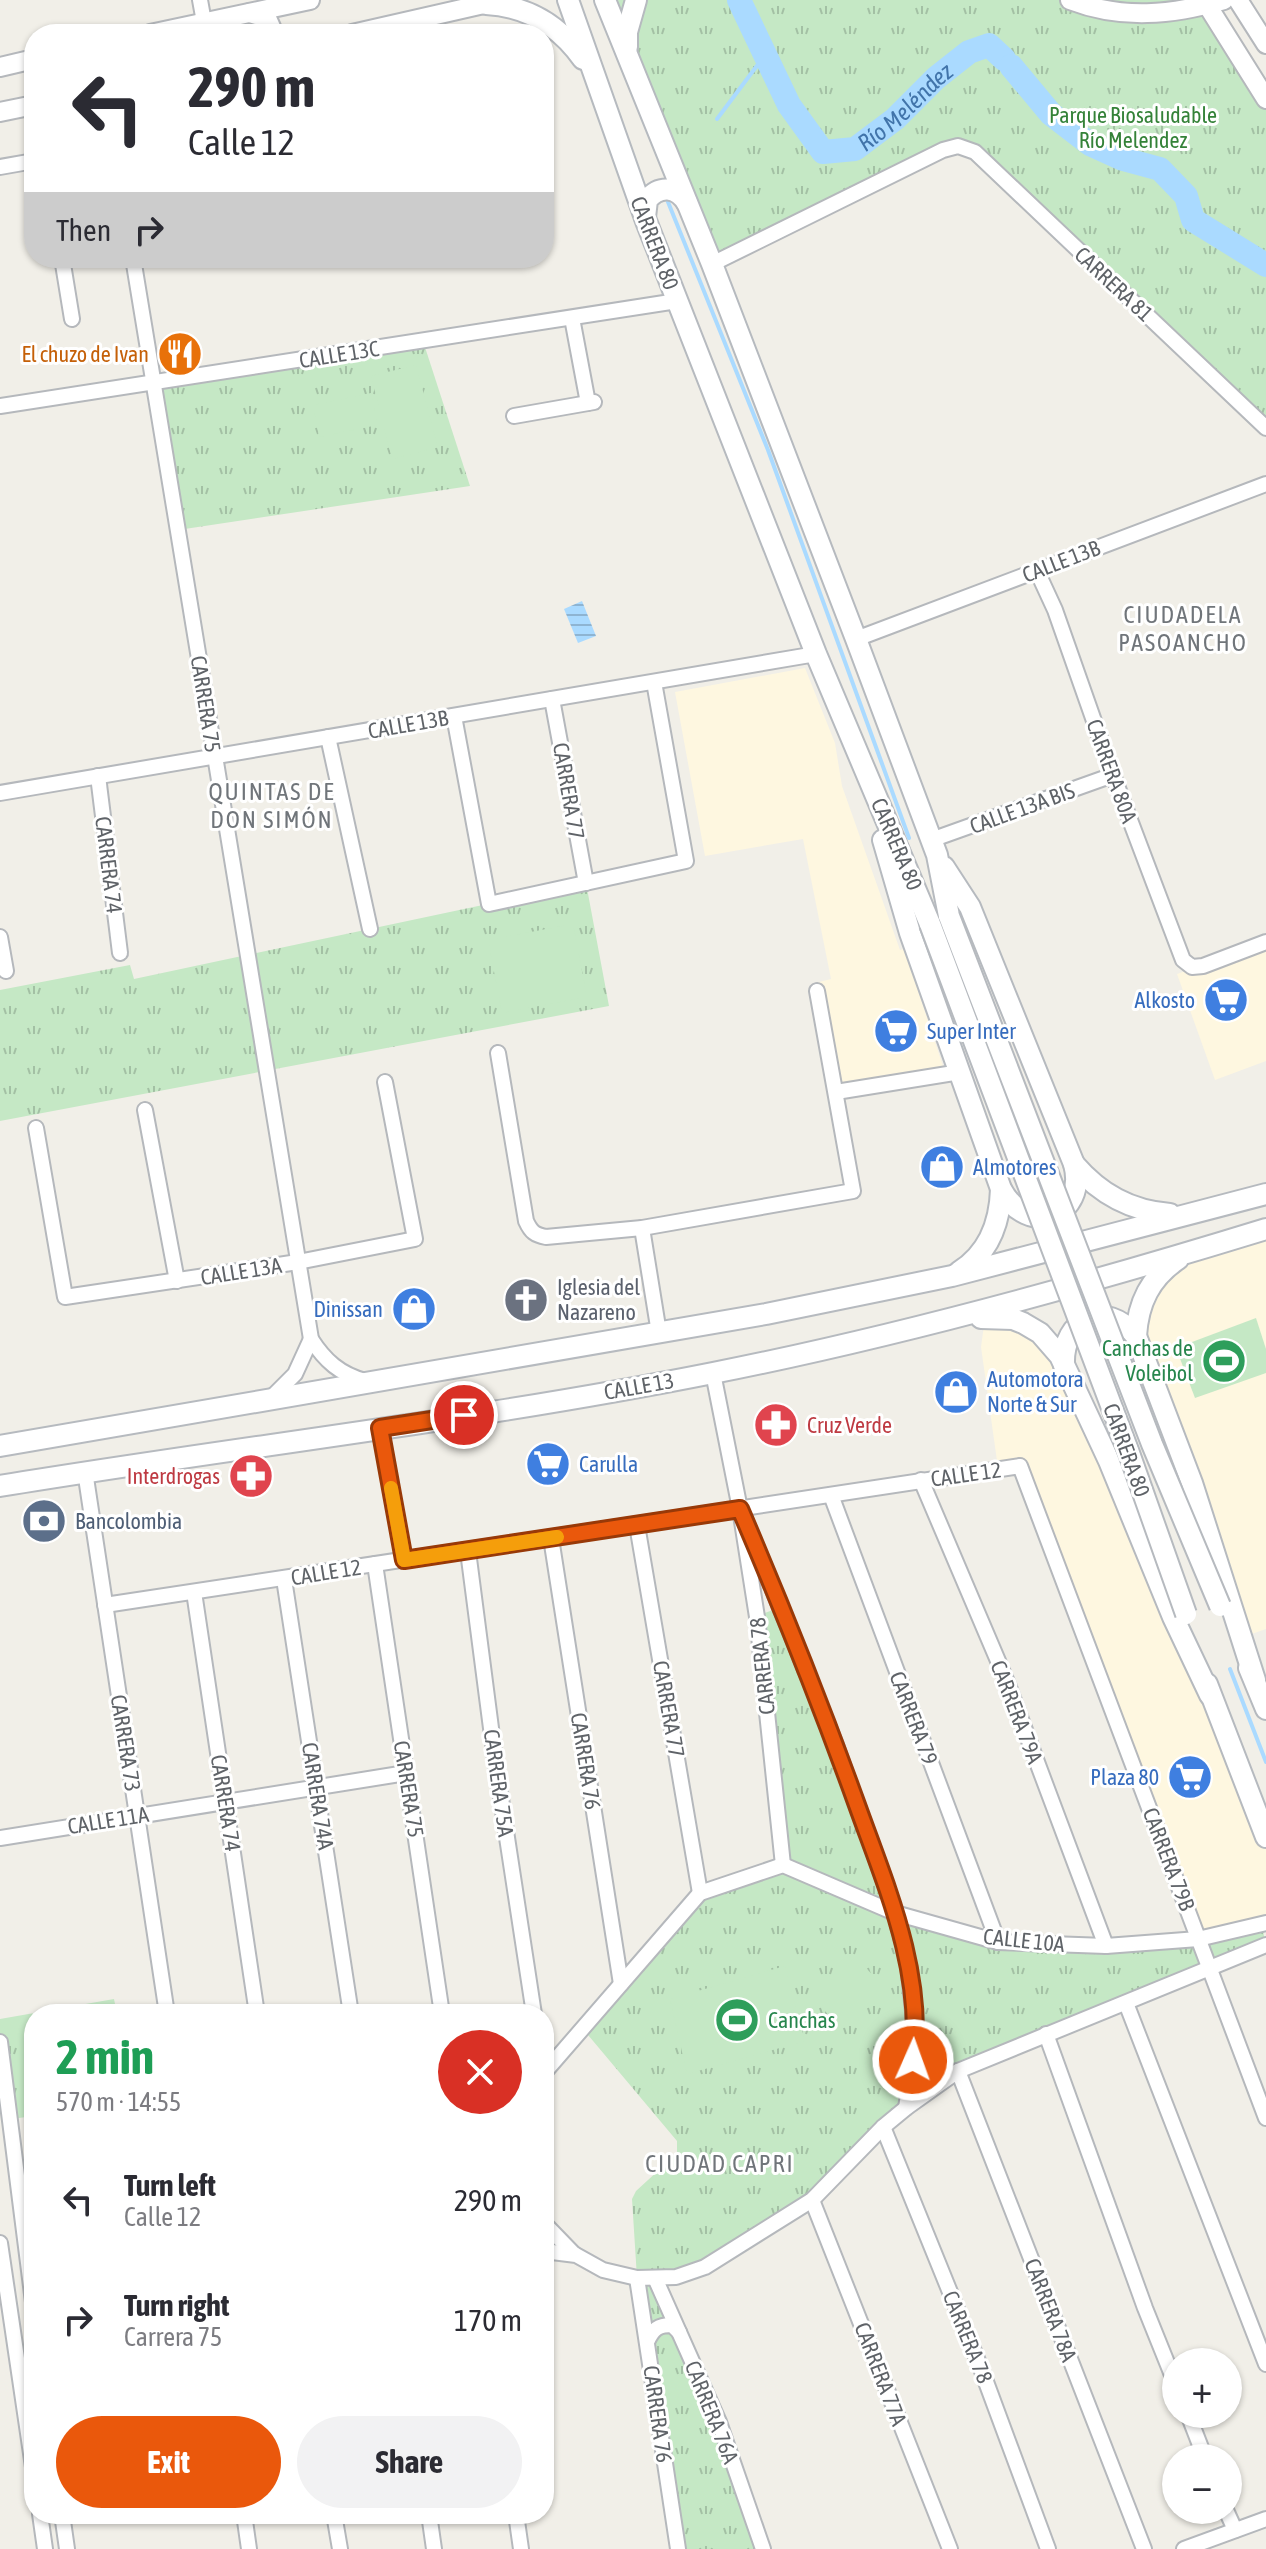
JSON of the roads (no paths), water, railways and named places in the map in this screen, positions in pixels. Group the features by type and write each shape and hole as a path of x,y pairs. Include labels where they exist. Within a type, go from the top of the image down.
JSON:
{"main road":[{"name":"CARRERA 80","path":"568,0 646,221 816,654 940,920 1152,1444 1220,1606 1255,1680"},
{"name":"CARRERA 80","path":"605,0 712,264 934,848 940,920 1186,1614 1210,1695"},
{"path":"632,66 627,32 636,0"},
{"path":"495,2 528,11 549,24"},
{"path":"554,28 576,49 597,82"},
{"path":"646,221 644,207 657,191 671,189 684,197 687,203"},
{"path":"857,747 910,933 1001,1189 1008,1202 1019,1212 1033,1217 1047,1217 1061,1211 1071,1200 1076,1187 1074,1164 970,907 934,848"},
{"path":"1074,1164 1096,1187 1124,1204 1155,1213 1188,1214"},
{"path":"952,1276 978,1256 989,1241 997,1225 1001,1189"},
{"path":"0,1446 659,1333 952,1276 1266,1194"},
{"name":"CALLE 13","path":"0,1486 713,1373 948,1321 1266,1229"},
{"path":"1136,1336 1140,1307 1153,1281 1164,1269 1189,1252"},
{"path":"1064,1365 1066,1340 1082,1322 1094,1317 1118,1319 1136,1336"},
{"name":"CARRERA 80","path":"948,1321 1013,1319 1032,1327 1048,1339 1064,1365 1109,1461 1173,1617 1210,1695 1266,1837"},
{"name":"CARRERA 80","path":"1136,1336 1190,1477 1266,1709"}],"street":[{"path":"200,0 204,22"},
{"path":"195,24 310,0"},
{"path":"1070,0 1131,14 1171,13 1211,2 1266,99"},
{"path":"1238,0 1266,44"},
{"path":"397,24 495,2"},
{"path":"248,13 267,18 272,24"},
{"path":"0,67 24,61"},
{"path":"0,112 24,107"},
{"name":"CARRERA 81","path":"712,264 943,150 958,146 975,152 1266,428"},
{"path":"0,167 24,163"},
{"path":"64,268 72,319"},
{"name":"CARRERA 75","path":"135,268 311,1339"},
{"name":"CALLE 13C","path":"0,406 677,301"},
{"path":"514,416 591,403 572,318"},
{"name":"CALLE 13B","path":"856,639 1266,484"},
{"name":"CARRERA 80A","path":"1037,571 1055,610 1183,960 1192,967 1203,966 1266,942"},
{"name":"CALLE 13B","path":"0,793 816,654"},
{"path":"454,716 489,904 686,861 654,682"},
{"name":"CARRERA 77","path":"552,699 586,883"},
{"path":"328,737 370,929"},
{"name":"CALLE 13A BIS","path":"934,848 1113,775"},
{"name":"CARRERA 74","path":"98,776 120,953"},
{"path":"0,937 6,971"},
{"path":"498,1053 526,1221 530,1230 546,1237 642,1228 853,1191 817,991"},
{"path":"836,1092 960,1072"},
{"name":"CALLE 13A","path":"36,1128 65,1297 298,1262 415,1239 385,1082"},
{"path":"145,1110 177,1281"},
{"path":"642,1228 659,1333"},
{"path":"311,1339 321,1355 335,1368 352,1377 378,1383"},
{"path":"266,1402 295,1374 305,1358 311,1339"},
{"name":"CARRERA 78","path":"713,1373 740,1509 757,1617 783,1865"},
{"path":"380,1428 404,1560"},
{"name":"CALLE 12","path":"105,1605 1020,1466"},
{"name":"CARRERA 79B","path":"1020,1466 1266,2118"},
{"name":"CARRERA 73","path":"85,1471 165,2004"},
{"name":"CARRERA 79A","path":"921,1480 1007,1682 1106,1946"},
{"name":"CARRERA 79","path":"831,1495 998,1942"},
{"path":"740,1509 836,1745 895,1913 910,1976 916,2040 906,2108"},
{"name":"CARRERA 77","path":"637,1525 700,1893"},
{"name":"CARRERA 76","path":"551,1538 621,1984"},
{"name":"CARRERA 75A","path":"468,1551 495,1759 532,2004"},
{"name":"CARRERA 75","path":"375,1564 441,2004"},
{"name":"CARRERA 74A","path":"284,1579 349,2004"},
{"name":"CARRERA 74","path":"194,1592 255,2004"},
{"name":"CALLE 11A","path":"0,1838 406,1773"},
{"path":"554,2061 700,1893 783,1865"},
{"name":"CALLE 10A","path":"783,1865 895,1913 998,1942 1106,1946 1198,1939 1266,1923"},
{"path":"554,2233 576,2255 603,2270 637,2278 676,2277 705,2267 812,2200 883,2127 958,2071 1266,1945"},
{"path":"1126,2003 1266,2364"},
{"path":"1046,2034 1162,2350"},
{"path":"0,2042 24,2220"},
{"name":"CARRERA 78A","path":"958,2071 1144,2549"},
{"name":"CARRERA 78","path":"883,2127 982,2371 1048,2549"},
{"name":"CARRERA 77A","path":"812,2200 950,2549"},
{"path":"0,2243 4,2307 24,2418"},
{"path":"554,2252 576,2255"},
{"name":"CARRERA 76","path":"637,2278 678,2549"},
{"name":"CARRERA 76A","path":"655,2278 719,2422 763,2549"},
{"path":"3,2284 24,2280"},
{"path":"4,2307 24,2304"},
{"path":"647,2342 652,2331 661,2325 672,2325 679,2332"},
{"path":"1184,2549 1266,2519"},
{"path":"41,2524 45,2549"},
{"path":"63,2524 67,2549"},
{"path":"245,2524 249,2549"},
{"path":"336,2524 340,2549"},
{"path":"430,2524 434,2549"},
{"path":"517,2524 521,2549"},
{"path":"1232,2524 1235,2530"}],"water":[{"path":"582,601 596,636 578,643 564,609"}],"waterway":[{"name":"Río Meléndez","path":"739,0 789,105 823,152 855,149 895,119 936,78 969,52 989,45 1004,59"},
{"path":"717,119 765,55"},
{"name":"Río Meléndez","path":"1011,66 1051,114 1090,144 1123,159 1160,169 1186,196 1193,220 1266,265"},
{"path":"666,197 768,450 909,838"},
{"path":"1230,1669 1266,1762"}],"place":[{"name":"El chuzo de Ivan","path":"180,354"},
{"name":"Alkosto","path":"1226,1000"},
{"name":"Super Inter","path":"896,1031"},
{"name":"Almotores","path":"942,1167"},
{"name":"Iglesia del Nazareno","path":"526,1300"},
{"name":"Dinissan","path":"414,1309"},
{"name":"Canchas de Voleibol","path":"1224,1361"},
{"name":"Automotora Norte & Sur","path":"956,1392"},
{"name":"Cruz Verde","path":"776,1425"},
{"name":"Carulla","path":"548,1464"},
{"name":"Interdrogas","path":"251,1476"},
{"name":"Bancolombia","path":"44,1521"},
{"name":"Plaza 80","path":"1190,1777"},
{"name":"Canchas","path":"737,2020"}],"district":[{"name":"CIUDADELA PASOANCHO","path":"1183,628"},
{"name":"QUINTAS DE DON SIMÓN","path":"272,805"},
{"name":"CIUDAD CAPRI","path":"720,2163"}],"park label":[{"name":"Parque Biosaludable Río Melendez","path":"1133,128"}]}
